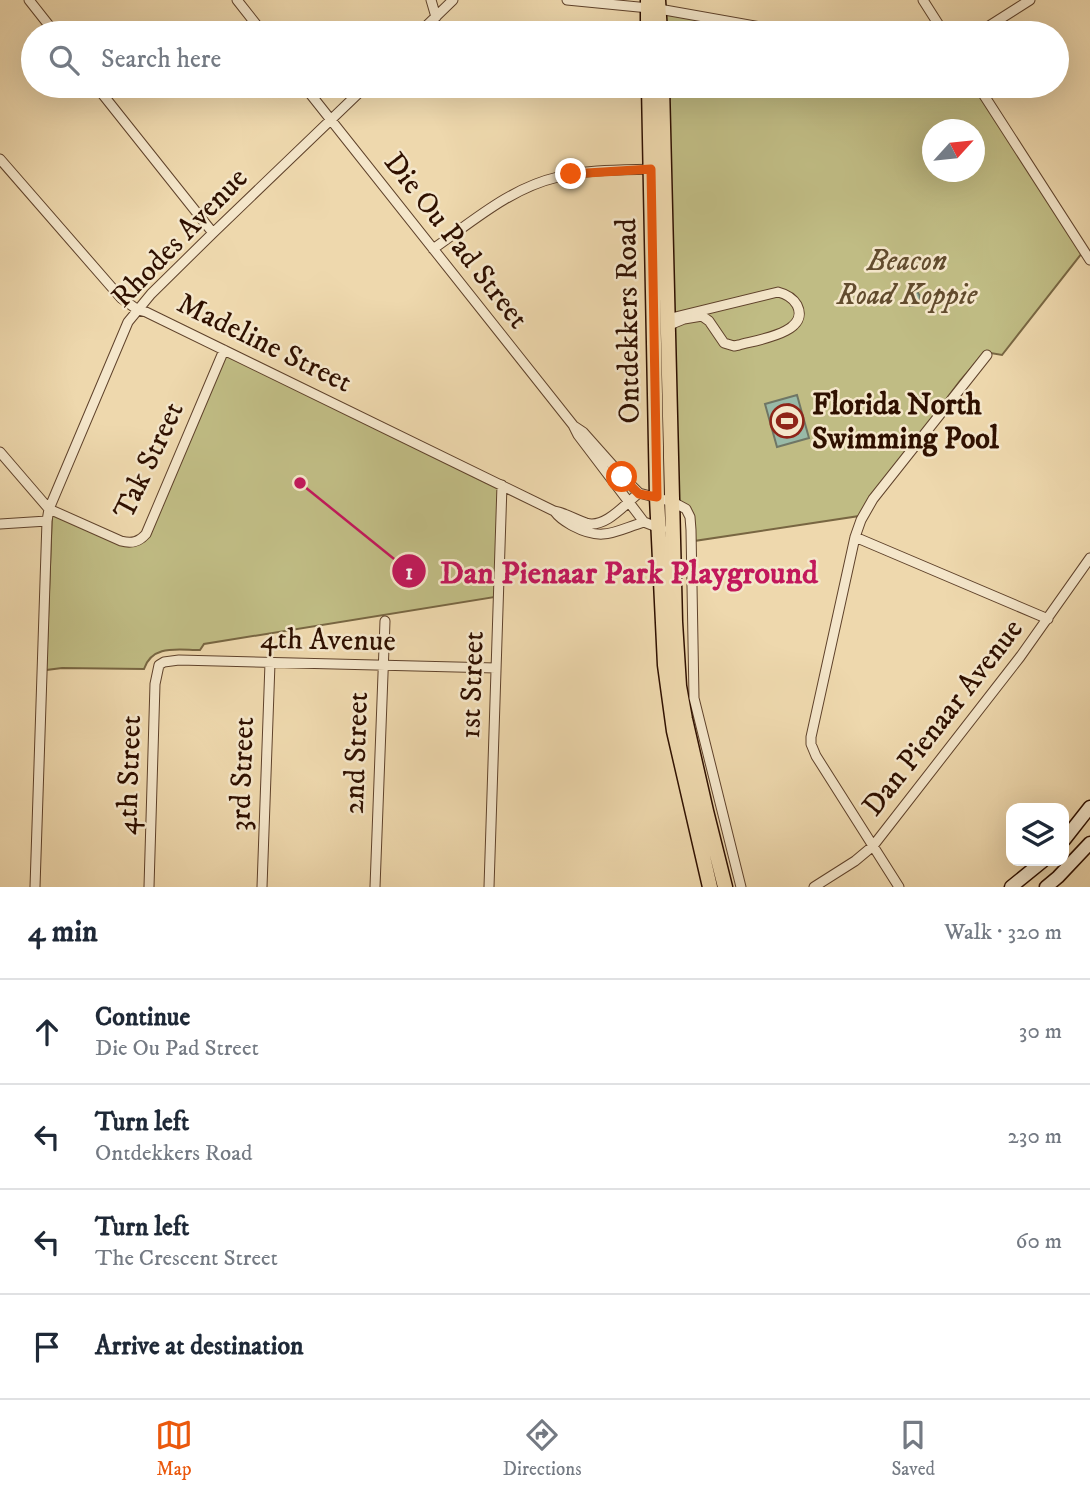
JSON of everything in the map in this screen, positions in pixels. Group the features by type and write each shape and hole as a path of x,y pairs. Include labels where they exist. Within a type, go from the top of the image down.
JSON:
{"main road":[{"name":"Ontdekkers Road","path":"650,98 658,168 667,323 673,502 666,529 668,697 710,887"},
{"name":"Ontdekkers Road","path":"661,98 658,168 657,497 666,529 681,699 725,887"},
{"path":"1069,834 1090,807"},
{"path":"1046,887 1090,843"},
{"path":"1011,887 1037,866"}],"street":[{"path":"29,0 46,21"},
{"path":"431,0 436,17"},
{"path":"432,21 453,0"},
{"path":"567,0 653,5 734,21"},
{"path":"923,0 936,21"},
{"path":"997,21 1030,0"},
{"path":"241,2 254,21"},
{"path":"106,98 213,233"},
{"name":"Die Ou Pad Street","path":"314,98 572,425 644,522"},
{"name":"Rhodes Avenue","path":"35,887 49,509 128,322 151,294 354,98"},
{"path":"986,98 1090,260"},
{"name":"Madeline Street","path":"0,159 121,298 138,310 554,511 589,524 608,520 639,494"},
{"path":"433,249 498,203 541,182 571,174 658,168"},
{"path":"778,292 792,299 799,311 796,322 789,330 734,346 724,343 709,321 702,316 667,323 778,292"},
{"name":"Tak Street","path":"49,509 121,541 130,543 140,540 146,534 224,350"},
{"path":"900,887 820,764 811,744 812,733 861,520 873,499 987,355"},
{"name":"Die Ou Pad Street","path":"572,425 583,432 639,494"},
{"path":"0,452 49,509"},
{"name":"1st Street","path":"489,887 502,485"},
{"path":"639,494 673,502 686,509 690,517 694,698 741,887"},
{"name":"Madeline Street","path":"554,511 559,518 592,534 606,534 644,522"},
{"path":"0,524 47,522"},
{"path":"644,522 666,529"},
{"path":"855,537 1048,619"},
{"name":"Dan Pienaar Avenue","path":"814,887 873,846 1013,667 1090,558"},
{"name":"2nd Street","path":"375,887 385,621"},
{"name":"4th Avenue","path":"159,665 179,660 496,668"},
{"name":"3rd Street","path":"262,887 270,663"},
{"name":"4th Street","path":"149,887 155,684 159,665"}],"green space":[{"path":"664,14 705,21 664,21"},
{"name":"Beacon Road Koppie","path":"667,98 982,98 1082,253 1002,355 985,352 960,381 859,516 694,541 693,517 678,501"},
{"path":"226,355 499,487 495,597 204,644 200,650 167,650 153,655 144,669 46,670 52,514 138,544"}],"water":[{"path":"912,290 918,292 918,304 912,306 906,304 904,298 906,292"},
{"name":"Florida North Swimming Pool","path":"797,395 809,438 777,447 765,404"}],"place":[{"name":"Florida North Swimming Pool","path":"787,421"},
{"name":"Dan Pienaar Park Playground","path":"300,483"}],"route":[{"path":"571,174 651,169 657,497 639,494 622,477"}]}
